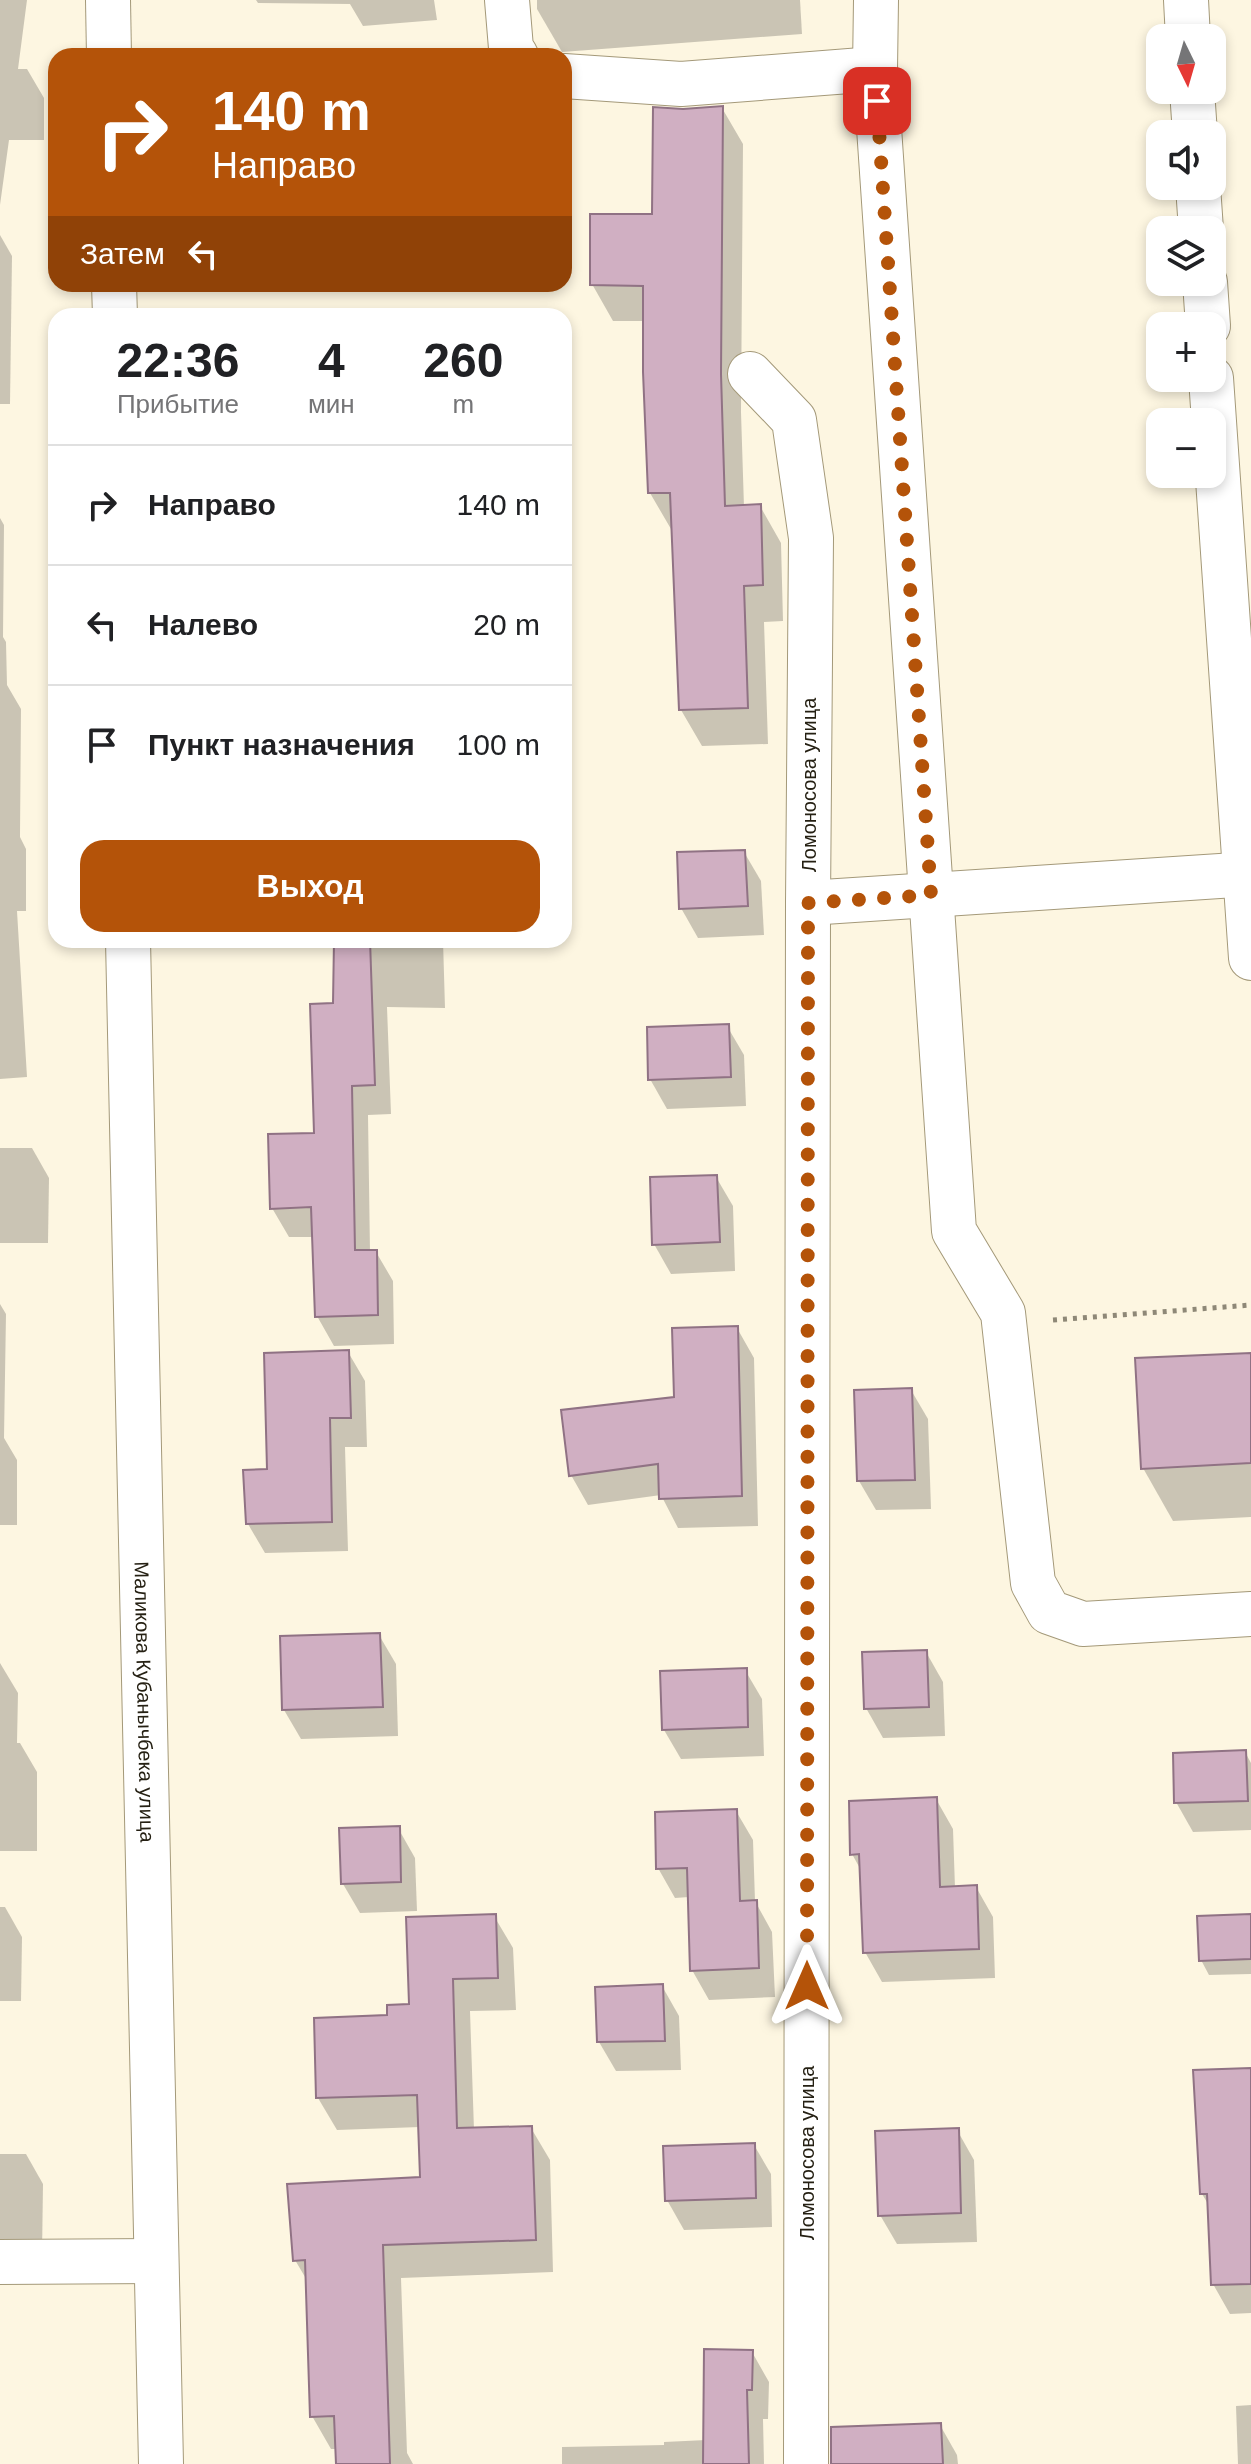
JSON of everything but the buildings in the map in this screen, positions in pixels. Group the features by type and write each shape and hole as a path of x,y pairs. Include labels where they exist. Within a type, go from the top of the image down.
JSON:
{"street":[{"path":"108,0 109,48"},
{"path":"507,0 511,48"},
{"path":"876,0 875,69 954,1231 1003,1313 1033,1583 1049,1612 1083,1624 1251,1614"},
{"path":"1186,0 1187,24"},
{"path":"572,77 681,84 875,69"},
{"name":"Ломоносова улица","path":"750,374 794,420 811,538 806,2464"},
{"path":"1212,392 1248,874 1251,958"},
{"path":"808,903 1248,874"},
{"name":"Маликова Кубанычбека улица","path":"128,948 161,2464"},
{"path":"0,2262 156,2261"}],"path":[{"path":"1004,1324 1251,1305"}],"route":[{"path":"807,1986 808,903 931,895 877,101"}]}
